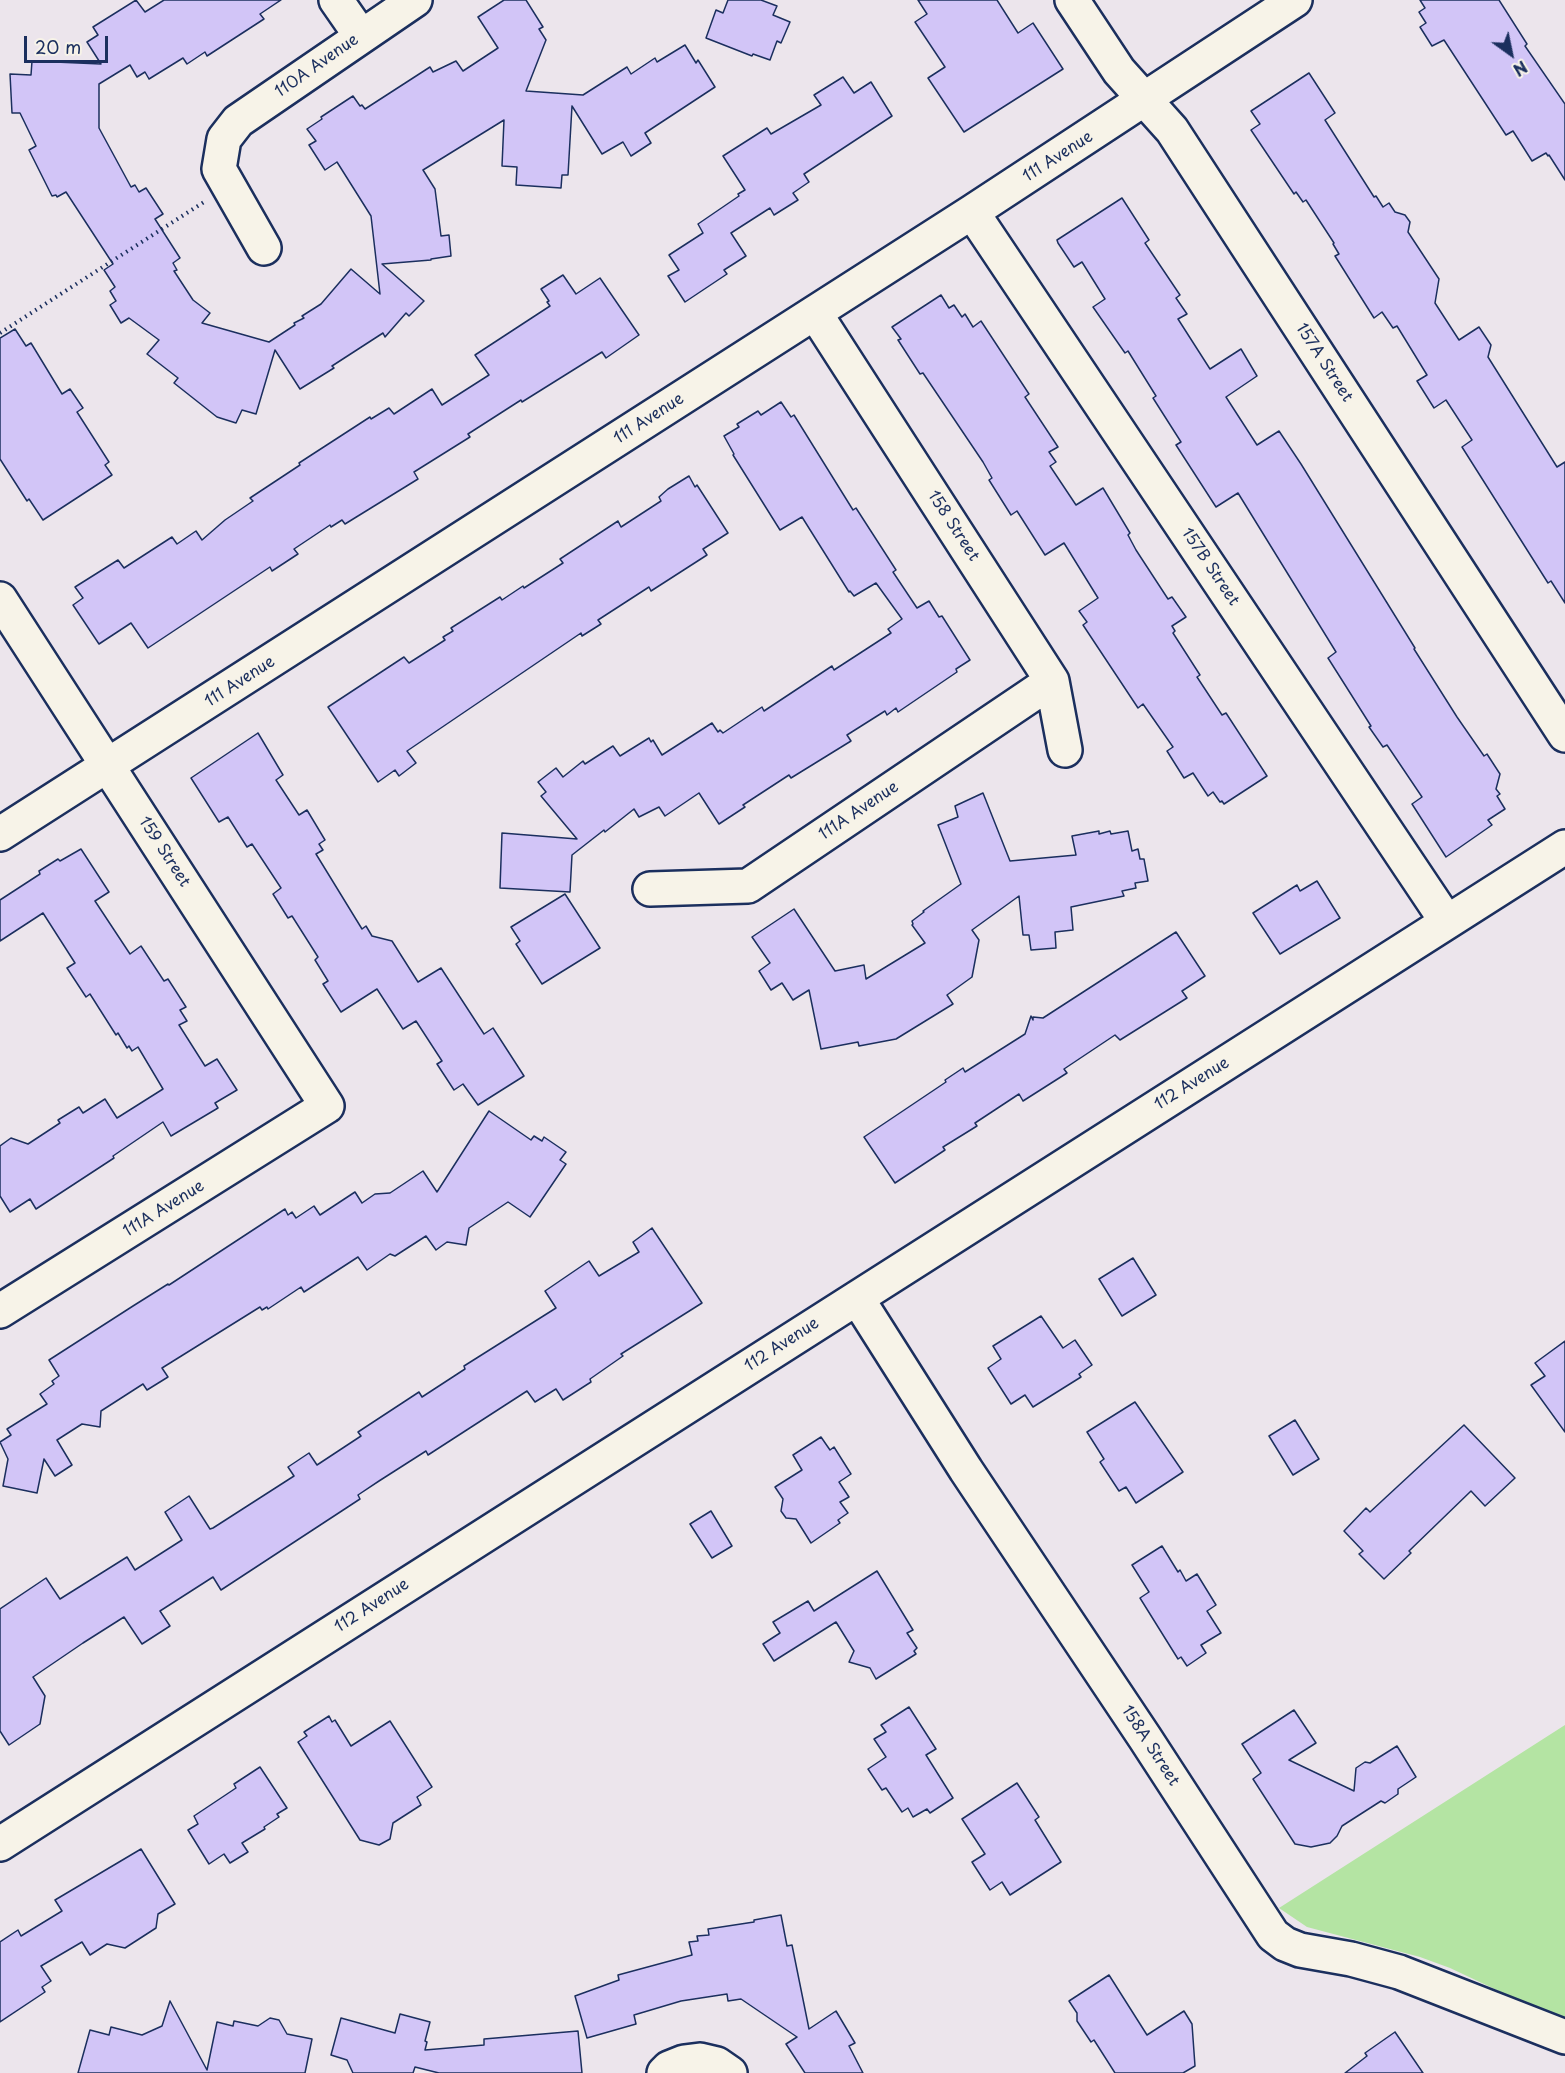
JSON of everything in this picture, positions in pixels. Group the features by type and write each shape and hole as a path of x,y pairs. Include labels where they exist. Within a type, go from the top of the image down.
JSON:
{"street":[{"path":"336,0 361,36"},
{"name":"110A Avenue","path":"264,248 219,169 224,139 238,121 416,0"},
{"name":"157A Street","path":"1072,0 1119,71 1172,130 1565,735"},
{"name":"111 Avenue","path":"0,834 972,212 1295,0"},
{"name":"157B Street","path":"972,212 1447,922"},
{"name":"158 Street","path":"815,313 1052,681 1065,750"},
{"name":"159 Street","path":"0,599 327,1106"},
{"name":"111A Avenue","path":"650,889 748,886 1052,681"},
{"name":"112 Avenue","path":"0,1844 1565,847"},
{"name":"111A Avenue","path":"0,1311 327,1106"},
{"name":"158A Street","path":"857,1298 966,1470 1273,1935 1300,1950 1352,1959 1399,1972 1565,2037"},
{"path":"664,2073 669,2068 684,2062 700,2060 717,2064 730,2073"}],"path":[{"path":"0,333 207,200"}],"green space":[{"path":"1565,1725 1565,2019 1537,2009 1450,1968 1420,1957 1307,1927 1279,1908"}],"building":[{"path":"136,0 145,12 164,0 281,0 260,14 264,19 207,56 205,52 187,64 183,58 149,79 145,72 137,77 130,65 99,84 99,128 131,187 135,185 139,192 146,188 163,214 155,219 180,258 173,263 177,270 174,271 193,300 210,313 202,323 269,342 321,304 351,269 380,294 371,216 337,162 325,170 309,145 316,141 307,129 353,96 365,109 430,67 433,72 456,61 463,71 498,48 478,17 504,0 526,0 543,27 539,29 546,40 526,91 583,95 627,67 631,74 655,58 657,62 685,45 696,63 698,60 715,87 645,133 651,143 631,156 623,142 602,154 572,106 568,175 562,175 561,188 516,185 517,167 502,166 504,120 423,170 435,189 441,236 449,235 451,256 382,264 424,301 409,316 406,313 385,337 383,333 300,389 275,350 256,414 242,410 236,423 217,417 174,383 178,378 147,354 159,340 129,318 121,323 110,305 116,301 110,291 115,287 104,270 113,264 66,192 57,197 52,196 29,150 36,146 20,113 12,113 10,74 31,75 32,61 101,64 87,42 98,35 93,27"},
{"path":"728,0 761,0 777,6 773,15 790,22 781,43 777,41 770,60 753,54 752,56 706,38 716,10 723,13"},
{"path":"918,0 997,0 1018,33 1033,23 1063,69 964,132 928,78 945,67 915,22 927,14"},
{"path":"1420,0 1499,0 1527,44 1525,46 1565,104 1565,180 1549,155 1546,153 1532,161 1513,131 1506,135 1444,40 1432,46 1420,27 1426,23 1419,12 1425,8"},
{"path":"1309,73 1335,113 1325,120 1374,197 1376,196 1383,207 1389,203 1395,212 1405,215 1410,222 1408,232 1439,279 1435,303 1459,340 1479,327 1491,345 1488,357 1557,467 1565,462 1565,603 1551,581 1548,583 1462,447 1472,440 1446,400 1434,408 1417,381 1427,375 1397,326 1393,328 1382,312 1374,318 1335,256 1339,254 1334,243 1306,200 1303,202 1296,192 1294,194 1251,130 1260,124 1251,111"},
{"path":"843,77 854,93 871,82 892,116 804,174 809,182 793,193 798,200 774,215 770,208 731,233 746,256 724,270 727,274 685,302 668,276 679,270 669,255 703,233 698,224 745,190 723,156 767,128 771,134 821,105 814,95"},
{"path":"1122,198 1149,240 1145,243 1180,295 1176,298 1187,314 1178,319 1210,369 1241,349 1257,376 1226,397 1257,445 1279,431 1457,717 1484,756 1487,754 1500,774 1496,789 1500,794 1497,796 1505,809 1488,820 1492,825 1446,857 1412,804 1422,797 1387,745 1383,747 1369,727 1371,726 1328,658 1336,652 1238,493 1216,507 1176,445 1181,442 1153,398 1156,396 1128,351 1125,353 1093,307 1105,299 1082,262 1074,267 1058,243 1057,240"},
{"path":"563,275 576,294 600,278 639,335 606,358 602,352 522,402 521,400 468,434 470,437 414,472 418,479 345,524 342,520 331,527 330,525 294,549 298,554 272,571 270,567 148,648 131,623 99,644 73,605 83,598 75,587 118,560 124,568 172,537 177,544 196,531 202,540 225,520 253,501 250,498 370,417 371,419 389,408 394,414 432,389 442,405 489,375 475,355 550,306 541,289"},
{"path":"941,295 949,308 954,305 962,317 965,314 973,327 981,321 1029,394 1025,397 1058,447 1049,452 1056,462 1050,466 1076,505 1103,488 1130,533 1128,535 1136,550 1168,599 1172,597 1186,617 1172,626 1175,631 1173,633 1200,675 1197,677 1222,715 1226,713 1267,776 1224,804 1213,792 1208,796 1193,773 1184,778 1167,751 1173,747 1143,704 1138,708 1083,625 1087,622 1079,611 1098,598 1064,543 1045,555 1017,511 1011,515 989,480 992,478 983,462 898,340 901,339 892,327"},
{"path":"15,329 26,346 31,343 62,394 70,389 83,408 77,412 109,462 105,465 112,475 43,520 29,499 27,501 0,459 0,338"},
{"path":"781,402 791,417 794,415 853,510 856,508 896,570 893,572 917,608 929,601 939,617 942,616 970,660 956,669 957,672 898,712 896,708 887,715 885,711 847,735 851,741 791,778 789,775 743,805 745,807 719,824 699,793 665,816 659,807 639,817 634,809 572,855 570,892 500,888 502,833 577,839 541,796 546,792 538,782 556,768 563,777 583,761 585,764 613,746 620,756 649,738 651,742 653,740 662,755 712,723 718,732 720,730 723,733 762,707 764,711 832,666 834,670 891,633 888,629 902,619 876,583 854,596 849,592 802,517 780,530 733,455 724,436 739,427 737,424 758,411 761,415"},
{"path":"689,476 728,533 703,549 707,555 651,591 649,587 598,620 601,624 582,636 581,633 407,751 416,763 399,776 395,770 378,782 328,707 404,657 409,663 445,640 443,637 453,631 451,628 500,597 502,600 523,586 524,588 563,563 560,559 618,521 621,527 661,501 659,497"},
{"path":"258,733 283,775 276,780 299,815 307,810 325,840 319,844 323,850 316,854 362,929 366,926 372,936 392,941 418,982 441,968 484,1034 493,1028 524,1076 478,1105 463,1084 454,1090 437,1064 442,1061 416,1021 403,1029 377,989 341,1012 323,984 328,981 315,960 318,957 292,916 288,918 273,894 281,888 252,844 247,847 228,817 219,822 191,778"},
{"path":"983,793 1010,861 1076,855 1072,836 1099,831 1099,834 1110,831 1111,834 1128,831 1132,851 1138,849 1140,859 1144,859 1148,881 1135,883 1136,888 1122,891 1124,896 1071,907 1073,930 1055,932 1056,948 1031,950 1029,935 1023,935 1019,896 972,930 979,940 972,977 947,995 953,1004 896,1039 859,1046 858,1042 821,1049 809,990 793,1000 782,983 771,990 759,971 770,963 752,937 794,909 835,971 864,965 866,979 925,943 912,925 912,921 961,884 938,825 958,817 955,806"},
{"path":"81,849 109,892 95,901 130,954 141,946 164,981 168,979 186,1007 180,1010 187,1021 179,1025 205,1066 217,1059 237,1090 215,1103 218,1108 171,1136 163,1122 113,1156 114,1158 36,1209 30,1199 10,1212 0,1196 0,1146 11,1138 28,1144 60,1123 58,1120 79,1107 83,1113 105,1099 117,1118 163,1089 138,1047 132,1051 129,1046 127,1048 90,994 86,997 67,968 75,963 43,913 0,941 0,900 40,874 39,871 58,859 60,861"},
{"path":"1317,881 1340,918 1280,954 1253,913 1297,885 1300,891"},
{"path":"565,894 600,948 542,984 516,944 520,941 511,927"},
{"path":"1176,932 1205,976 1182,991 1187,998 1120,1040 1115,1035 1064,1069 1067,1073 1023,1101 1019,1094 975,1123 977,1126 943,1147 945,1150 895,1183 864,1137 963,1068 965,1072 1025,1034 1031,1016 1033,1020 1033,1017 1043,1018"},
{"path":"489,1111 531,1140 534,1136 542,1141 544,1137 566,1152 560,1160 566,1164 530,1217 508,1202 469,1228 466,1245 447,1242 436,1250 426,1236 395,1256 390,1254 367,1270 358,1257 304,1292 301,1287 268,1309 267,1307 262,1310 260,1307 162,1368 168,1377 147,1390 143,1384 101,1411 100,1427 82,1424 57,1440 72,1465 55,1476 44,1459 37,1493 3,1486 8,1459 0,1442 11,1435 7,1429 47,1404 40,1394 54,1384 52,1381 59,1376 49,1360 285,1209 288,1215 292,1212 296,1218 314,1206 320,1215 355,1192 362,1203 375,1194 390,1193 423,1171 437,1192"},
{"path":"652,1228 702,1303 621,1354 623,1356 590,1379 591,1382 563,1400 556,1389 535,1402 527,1391 428,1455 426,1451 379,1481 358,1495 360,1499 221,1590 213,1577 160,1611 170,1626 142,1644 124,1617 83,1643 33,1677 45,1696 40,1724 9,1745 0,1731 0,1609 46,1578 60,1599 127,1557 135,1570 182,1540 165,1512 189,1496 210,1529 213,1528 294,1476 288,1467 309,1453 317,1465 361,1436 358,1432 419,1392 422,1397 465,1369 464,1366 556,1308 545,1291 589,1261 599,1276 639,1252 633,1242"},
{"path":"1133,1258 1156,1295 1122,1316 1099,1279"},
{"path":"1041,1316 1063,1348 1075,1340 1092,1365 1079,1374 1081,1377 1033,1407 1025,1395 1011,1404 988,1368 1001,1359 993,1346"},
{"path":"1565,1341 1565,1432 1531,1385 1545,1376 1535,1363"},
{"path":"1135,1402 1183,1472 1136,1503 1126,1487 1119,1491 1100,1462 1104,1459 1087,1432"},
{"path":"1295,1420 1319,1459 1293,1475 1269,1436"},
{"path":"1464,1425 1515,1478 1485,1506 1471,1491 1409,1551 1411,1553 1384,1579 1359,1554 1363,1551 1344,1531 1366,1508 1370,1512"},
{"path":"821,1437 830,1450 834,1447 851,1474 839,1482 849,1497 840,1502 848,1513 838,1520 840,1523 811,1543 796,1519 786,1518 781,1511 783,1499 775,1487 802,1470 793,1455"},
{"path":"711,1511 732,1546 712,1558 690,1524"},
{"path":"1162,1546 1186,1581 1197,1574 1216,1605 1207,1611 1221,1633 1201,1645 1206,1653 1187,1666 1181,1657 1178,1659 1140,1598 1149,1592 1132,1565"},
{"path":"877,1571 913,1630 907,1633 917,1648 914,1651 916,1654 876,1679 870,1668 849,1662 854,1651 836,1622 774,1661 763,1644 780,1633 773,1622 808,1601 814,1611"},
{"path":"909,1707 936,1749 926,1755 953,1798 930,1813 927,1809 913,1817 908,1808 902,1812 886,1788 882,1790 868,1769 886,1757 874,1739 886,1732 881,1725"},
{"path":"1294,1710 1316,1743 1289,1760 1354,1791 1356,1768 1365,1762 1370,1763 1397,1746 1416,1777 1398,1789 1398,1794 1385,1803 1381,1801 1342,1826 1330,1843 1311,1847 1295,1844 1253,1779 1261,1773 1242,1744"},
{"path":"329,1716 332,1722 335,1720 351,1746 390,1721 432,1787 417,1797 421,1805 393,1823 390,1839 379,1845 360,1840 298,1742 307,1736 304,1732"},
{"path":"260,1767 287,1808 277,1814 279,1817 264,1827 265,1829 242,1843 248,1852 230,1863 224,1854 209,1864 188,1830 198,1824 194,1816 236,1788 234,1784"},
{"path":"1017,1783 1039,1817 1035,1820 1061,1862 1010,1895 1002,1882 990,1890 972,1862 985,1854 962,1819"},
{"path":"141,1849 175,1904 158,1914 156,1928 125,1948 107,1944 90,1955 82,1942 41,1966 51,1981 42,1987 45,1992 0,2022 0,1942 18,1930 21,1936 62,1911 55,1900"},
{"path":"781,1915 787,1946 792,1945 809,2029 836,2011 855,2043 849,2046 863,2073 805,2073 786,2044 797,2037 741,1999 728,2001 727,1994 681,2001 634,2015 636,2024 587,2038 575,1996 619,1980 618,1975 692,1955 689,1942 698,1941 697,1936 709,1935 708,1929"},
{"path":"1109,1975 1147,2035 1184,2011 1192,2024 1195,2066 1183,2073 1115,2073 1094,2040 1091,2042 1077,2021 1077,2013 1069,2001"},
{"path":"170,2001 207,2070 217,2022 233,2026 234,2021 258,2026 270,2018 279,2020 287,2034 312,2039 305,2073 78,2073 90,2030 109,2035 111,2027 142,2035 162,2026"},
{"path":"400,2014 430,2022 425,2050 484,2045 484,2039 578,2031 582,2073 439,2073 415,2067 413,2073 353,2073 347,2060 331,2055 341,2018 395,2033"},
{"path":"1395,2032 1423,2073 1345,2073 1367,2056 1365,2053"}]}
